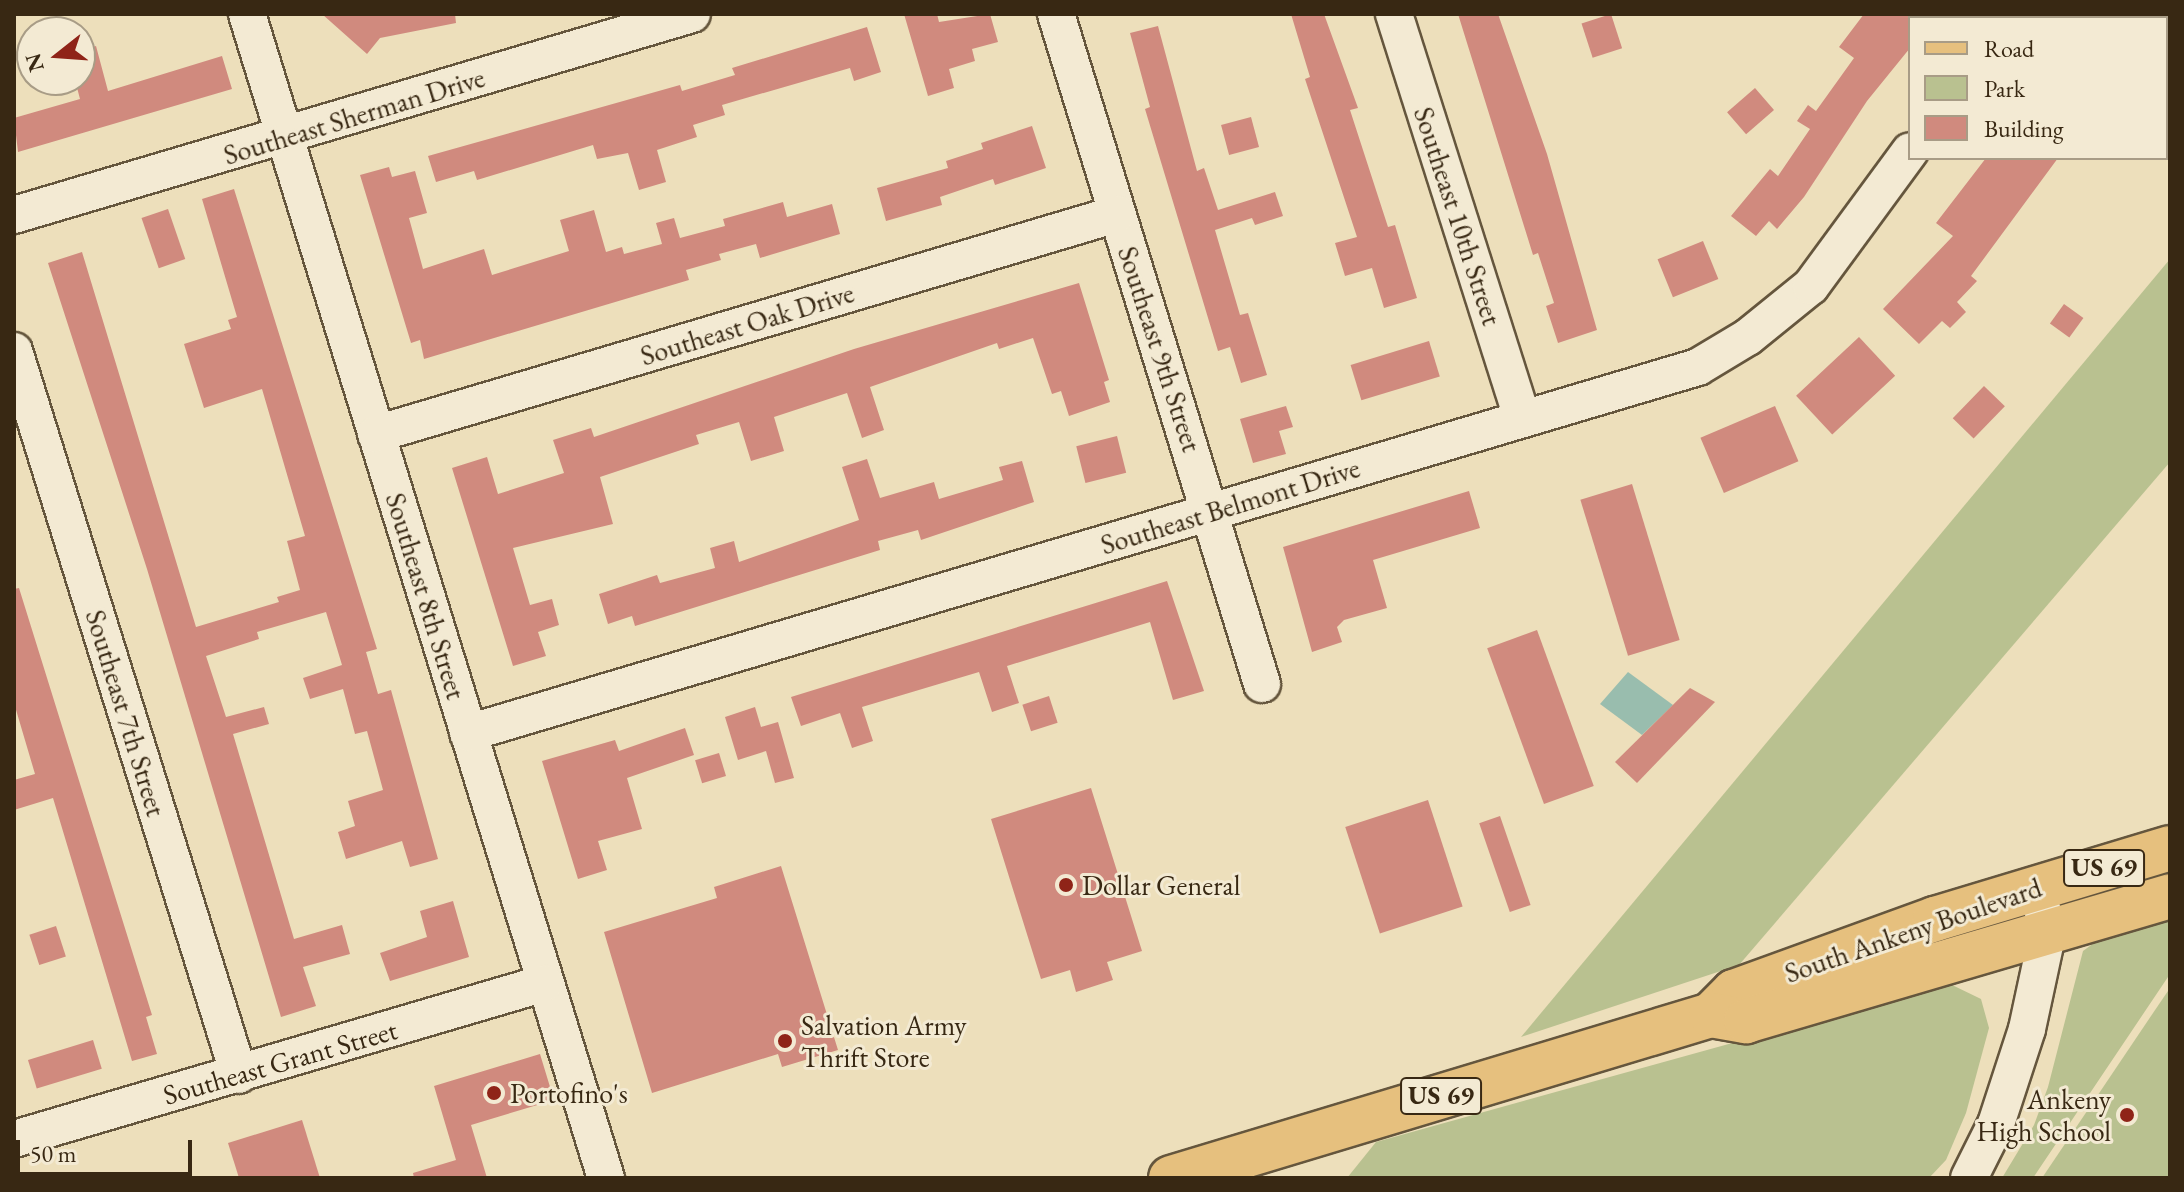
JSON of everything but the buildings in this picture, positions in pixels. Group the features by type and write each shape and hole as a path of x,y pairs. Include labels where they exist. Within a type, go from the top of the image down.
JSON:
{"main road":[{"name":"South Ankeny Boulevard","path":"1711,1015 1734,992 2037,888 2170,848"},
{"name":"South Ankeny Boulevard","path":"1171,1178 1711,1015 1746,1021 2170,896"}],"street":[{"name":"Southeast 8th Street","path":"247,14 606,1178"},
{"name":"Southeast Sherman Drive","path":"14,215 692,14"},
{"name":"Southeast 9th Street","path":"1056,14 1212,512 1262,684"},
{"name":"Southeast 10th Street","path":"1394,14 1522,418"},
{"name":"Southeast Belmont Drive","path":"468,733 1698,367 1748,337 1811,286 1908,154"},
{"name":"Southeast Oak Drive","path":"376,434 1117,214"},
{"name":"Southeast 7th Street","path":"14,351 239,1075"},
{"path":"1969,1178 2010,1083 2048,931 2037,888"},
{"name":"Southeast Grant Street","path":"14,1139 545,983"}],"green space":[{"path":"2170,259 2170,462 1739,965 1521,1037"},
{"path":"2170,919 2170,974 2033,1178 2002,1178 2034,1125 2048,1087 2083,951 2094,943"},
{"path":"1948,983 1981,999 1989,1028 1966,1113 1946,1160 1929,1178 1347,1178 1376,1142"},
{"name":"Ankeny High School","path":"2170,988 2170,1178 2042,1178 2151,1016"}],"shaded area":[{"path":"1628,672 1673,705 1642,735 1600,704"}],"place":[{"name":"Dollar General","path":"1066,885"},
{"name":"Salvation Army Thrift Store","path":"785,1041"},
{"name":"Portofino's","path":"494,1093"},
{"name":"Ankeny High School","path":"2127,1115"}]}
